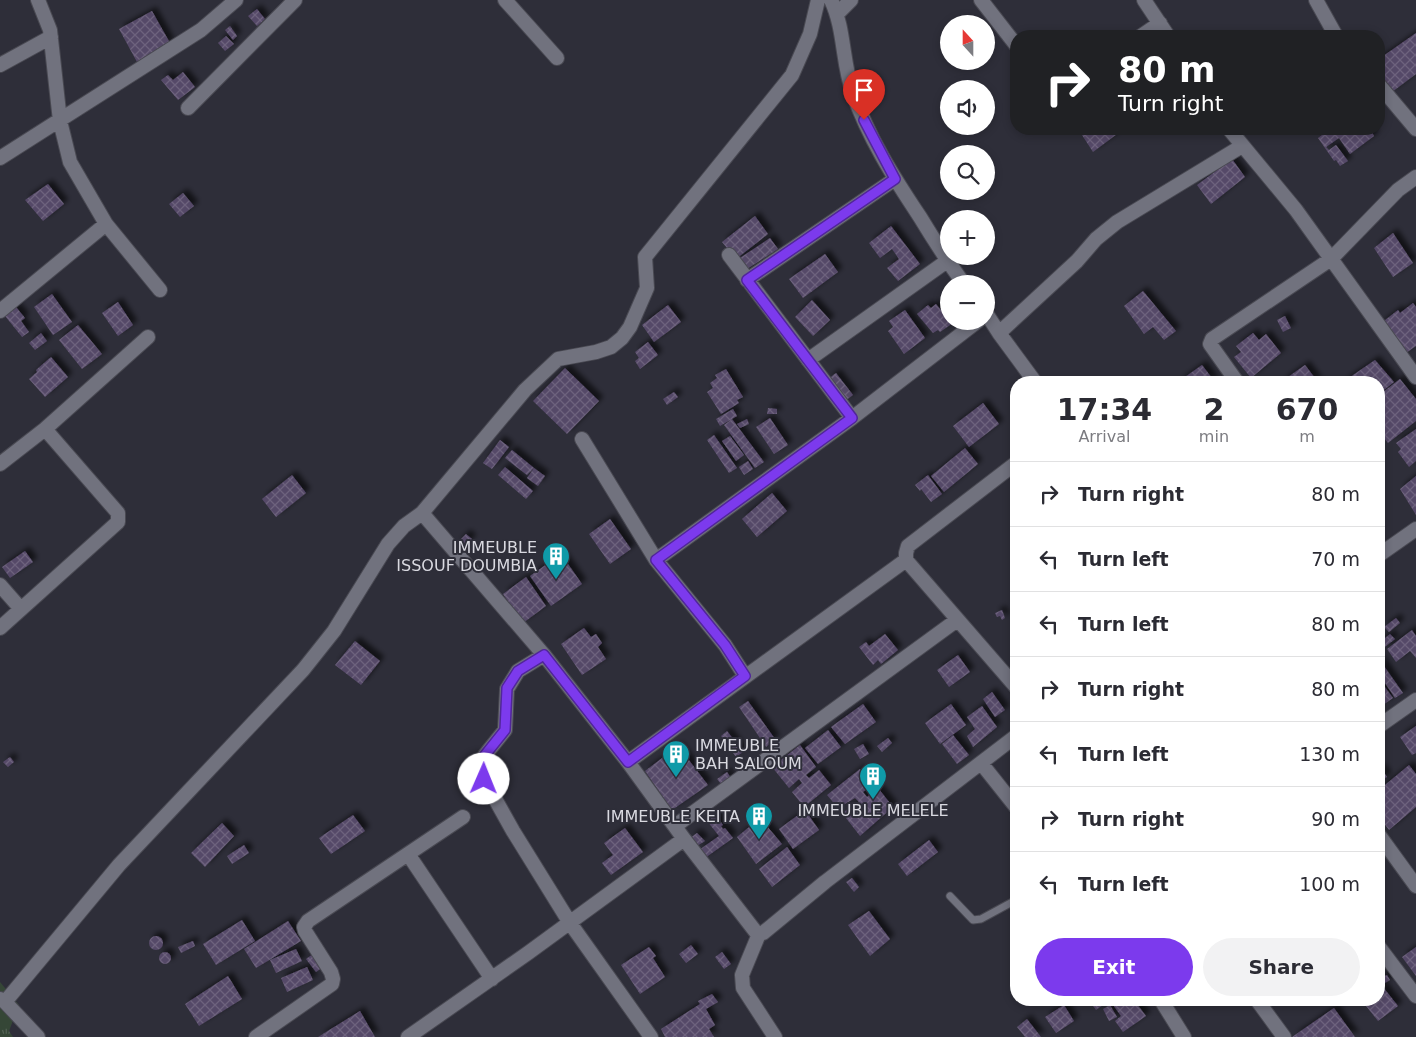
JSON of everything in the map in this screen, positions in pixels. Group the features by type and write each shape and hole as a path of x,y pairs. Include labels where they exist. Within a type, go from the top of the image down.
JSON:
{"street":[{"path":"38,0 50,30 60,121 70,162 106,224 160,290"},
{"path":"0,158 201,30 236,0"},
{"path":"188,108 295,0"},
{"path":"505,0 557,58"},
{"path":"38,1037 2,1000 119,865 303,670 334,630 388,544 404,526 422,513 525,390 558,359 596,352 611,347 622,338 630,327 647,288 645,257 792,75 810,34 818,0"},
{"path":"832,0 838,13 852,91 864,120 895,179 940,250"},
{"path":"838,13 852,0"},
{"path":"981,0 1010,37"},
{"path":"1144,0 1164,30"},
{"path":"1316,0 1333,30"},
{"path":"1150,30 1160,23"},
{"path":"0,65 51,37"},
{"path":"1385,92 1416,129"},
{"path":"1234,135 1296,210 1413,368"},
{"path":"999,333 1077,261 1096,239 1117,222 1242,146"},
{"path":"1232,376 1213,350 1210,344 1212,338 1331,259 1398,190 1415,177"},
{"path":"747,280 895,179"},
{"path":"0,311 106,224"},
{"path":"728,255 852,418"},
{"path":"808,360 941,265"},
{"path":"995,328 1031,376"},
{"path":"656,560 852,418 966,330"},
{"path":"0,464 45,429 148,337"},
{"path":"0,628 118,522 119,518 118,513 45,429"},
{"path":"582,439 656,560 725,645 745,676"},
{"path":"1010,468 908,546 906,554 906,560 1010,680"},
{"path":"422,513 544,655 759,934"},
{"path":"1385,551 1416,529"},
{"path":"628,762 906,560"},
{"path":"0,585 21,609"},
{"path":"674,826 957,620"},
{"path":"544,655 518,671 507,688 505,730 485,755 481,764 484,779 570,923 651,1037"},
{"path":"1385,722 1416,700"},
{"path":"775,1037 743,988 742,976 759,934 763,933 825,882 1010,741"},
{"path":"981,763 1010,799"},
{"path":"256,1037 332,984 331,972 305,931 304,927 308,921 463,817"},
{"path":"408,1037 492,979 684,839"},
{"path":"1385,843 1415,882"},
{"path":"408,854 492,979"},
{"path":"1385,955 1416,996"},
{"path":"1166,1006 1184,1037"},
{"path":"1262,1006 1284,1037"}],"lane":[{"path":"950,896 973,920 981,919 1010,903"}],"green space":[{"path":"0,982 19,1005 9,1031 13,1037 0,1037"}],"building":[{"path":"257,9 265,19 257,26 248,16"},
{"path":"152,11 170,43 137,62 119,29"},
{"path":"230,26 237,36 233,40 225,30"},
{"path":"1416,33 1416,74 1392,92 1385,82 1385,55"},
{"path":"226,36 234,44 225,51 218,43"},
{"path":"183,72 195,87 178,100 161,80 168,75 173,80"},
{"path":"1082,135 1116,135 1093,152"},
{"path":"1322,135 1374,136 1350,154 1339,138 1326,147 1329,150 1336,145 1348,161 1340,166 1336,160 1334,161 1318,138"},
{"path":"1232,159 1245,177 1211,204 1197,185"},
{"path":"48,184 64,204 43,221 25,200"},
{"path":"183,193 194,206 180,217 169,204"},
{"path":"755,216 768,234 736,259 722,242"},
{"path":"891,226 920,264 898,281 887,268 899,259 892,249 880,258 869,243"},
{"path":"1393,233 1413,263 1393,277 1374,248"},
{"path":"770,238 778,249 744,271 737,260"},
{"path":"825,254 838,272 803,298 789,279"},
{"path":"1143,291 1176,331 1164,340 1153,327 1144,334 1124,306"},
{"path":"52,294 72,322 53,335 34,307"},
{"path":"812,300 830,320 813,336 795,317"},
{"path":"118,302 133,325 118,336 102,313"},
{"path":"1413,303 1416,307 1416,346 1403,355 1380,324 1398,310 1400,313"},
{"path":"936,304 940,309 940,330 943,330 940,332 938,330 933,333 917,314 928,305 931,308"},
{"path":"668,305 681,322 654,342 642,325"},
{"path":"16,307 25,318 21,321 29,332 22,337 5,316"},
{"path":"905,310 925,338 904,354 888,331 893,327 889,321"},
{"path":"1285,316 1291,328 1283,332 1277,320"},
{"path":"78,325 102,354 82,369 59,340"},
{"path":"41,333 47,341 35,350 29,343"},
{"path":"1253,333 1259,340 1266,334 1281,353 1253,376 1249,376 1234,357 1241,352 1236,346"},
{"path":"648,342 658,355 640,369 635,361 639,358 635,352"},
{"path":"51,357 68,377 45,397 29,379"},
{"path":"1375,360 1394,382 1385,389 1385,376 1352,376"},
{"path":"1202,365 1210,376 1186,376"},
{"path":"1305,365 1313,376 1289,376"},
{"path":"565,368 599,401 567,434 533,401"},
{"path":"726,369 743,397 737,400 739,403 721,414 707,392 713,388 710,383 717,378 715,375"},
{"path":"836,373 853,395 845,401 828,379"},
{"path":"1400,379 1416,399 1416,421 1388,443 1385,439 1385,390"},
{"path":"674,392 678,397 667,405 663,399"},
{"path":"983,403 999,424 969,447 953,426"},
{"path":"768,408 777,409 777,414 767,414"},
{"path":"733,409 737,416 720,426 716,419"},
{"path":"770,418 788,445 774,454 756,427"},
{"path":"732,419 764,462 755,468 724,425"},
{"path":"747,419 749,424 740,428 737,424"},
{"path":"1416,429 1416,461 1409,467 1398,452 1401,449 1396,443"},
{"path":"714,435 737,468 729,473 707,440"},
{"path":"730,436 744,455 736,461 722,441"},
{"path":"500,440 509,447 492,469 483,463"},
{"path":"965,448 978,464 944,492 931,476"},
{"path":"512,450 534,468 527,475 505,458"},
{"path":"748,461 753,469 744,475 739,467"},
{"path":"505,467 533,491 526,499 498,475"},
{"path":"534,468 545,476 538,486 527,478"},
{"path":"292,475 306,493 276,517 262,499"},
{"path":"928,475 942,494 931,502 921,489 920,491 915,485"},
{"path":"1416,476 1416,515 1400,489"},
{"path":"772,493 787,511 757,537 742,519"},
{"path":"610,519 631,549 610,564 589,534"},
{"path":"466,534 472,539 463,548 457,543"},
{"path":"25,551 33,562 10,578 2,567"},
{"name":"IMMEUBLE ISSOUF DOUMBIA","path":"561,554 582,584 551,606 530,576"},
{"path":"526,577 546,606 523,623 503,594"},
{"path":"1002,610 1005,618 1002,620 995,613"},
{"path":"1396,618 1400,623 1389,632 1385,626"},
{"path":"584,628 591,637 596,634 602,643 598,647 606,659 582,675 561,644"},
{"path":"1412,630 1416,636 1416,658 1410,651 1396,662 1387,649"},
{"path":"885,634 898,650 881,664 878,660 873,665 859,647 866,642 869,646"},
{"path":"1390,634 1395,639 1385,647 1385,638"},
{"path":"355,641 380,661 361,685 335,665"},
{"path":"958,655 970,672 949,687 937,670"},
{"path":"1385,668 1403,693 1395,698 1385,683"},
{"path":"1385,687 1393,698 1385,704"},
{"path":"992,692 1005,710 995,717 983,699"},
{"path":"748,701 775,739 766,747 739,707"},
{"path":"863,704 876,722 845,744 831,727"},
{"path":"951,704 966,725 940,744 925,723"},
{"path":"982,706 997,727 973,747 967,736 975,729 967,717"},
{"path":"1416,726 1416,753 1412,755 1400,737"},
{"path":"828,730 841,747 818,764 805,748"},
{"path":"727,731 743,752 736,757 721,736"},
{"path":"953,735 969,755 957,764 942,744"},
{"path":"888,738 892,743 882,752 877,746"},
{"path":"863,744 869,754 860,759 854,749"},
{"path":"800,745 816,767 806,775 809,778 819,770 831,785 804,807 792,792 802,783 799,779 789,788 772,767"},
{"name":"IMMEUBLE BAH SALOUM","path":"678,746 708,785 672,810 645,771"},
{"path":"10,757 14,762 8,767 3,762"},
{"path":"1409,765 1416,774 1416,807 1389,830 1385,825 1385,785"},
{"name":"IMMEUBLE MELELE","path":"860,769 874,784 863,792 867,797 878,788 893,807 860,836 842,813 859,802 855,798 838,808 827,795"},
{"path":"727,772 731,778 721,784 717,779"},
{"path":"805,810 819,830 793,849 779,829"},
{"path":"353,815 365,831 331,854 319,838"},
{"path":"716,815 723,825 721,826 723,829 725,828 733,838 705,858 699,850 719,836 707,821"},
{"name":"IMMEUBLE KEITA","path":"760,818 782,844 756,864 737,837"},
{"path":"222,823 234,836 205,867 191,853"},
{"path":"625,828 643,852 611,875 602,863 613,855 604,843"},
{"path":"697,833 705,841 697,846 690,838"},
{"path":"929,840 938,852 907,876 898,864"},
{"path":"244,845 249,853 232,864 227,856"},
{"path":"787,847 800,865 772,887 759,869"},
{"path":"852,878 859,887 854,892 846,882"},
{"path":"869,911 890,939 870,956 848,925"},
{"path":"242,920 255,941 216,965 203,944"},
{"path":"288,921 301,941 256,968 244,949"},
{"path":"153,936 159,936 163,943 159,950 153,950 149,946 149,940"},
{"path":"193,941 195,946 181,953 178,947"},
{"path":"691,945 698,954 686,963 679,954"},
{"path":"649,947 656,956 653,958 665,977 640,994 621,965"},
{"path":"1416,947 1416,976 1402,957"},
{"path":"296,949 302,961 276,973 270,960"},
{"path":"163,952 167,952 171,958 167,964 163,964 159,960 159,956"},
{"path":"722,952 731,964 724,969 715,957"},
{"path":"313,954 323,967 316,972 306,959"},
{"path":"307,967 313,980 287,992 281,978"},
{"path":"1387,975 1390,980 1385,983 1385,976"},
{"path":"228,976 242,999 199,1026 185,1004"},
{"path":"1385,990 1398,1006 1378,1021 1366,1006 1385,1006"},
{"path":"712,994 718,1002 706,1009 715,1025 709,1029 714,1037 665,1037 661,1029 700,1004 698,1001"},
{"path":"1065,1006 1074,1021 1056,1033 1045,1017"},
{"path":"1093,1006 1102,1006 1096,1010"},
{"path":"1111,1006 1117,1017 1109,1021 1103,1009"},
{"path":"1114,1006 1138,1006 1146,1016 1123,1032 1115,1021 1121,1016"},
{"path":"1334,1008 1355,1037 1292,1037"},
{"path":"360,1011 375,1037 318,1037"},
{"path":"1027,1019 1041,1037 1025,1037 1017,1027"}],"place":[{"name":"IMMEUBLE ISSOUF DOUMBIA","path":"556,580"},
{"name":"IMMEUBLE BAH SALOUM","path":"676,778"},
{"name":"IMMEUBLE MELELE","path":"873,800"},
{"name":"IMMEUBLE KEITA","path":"759,840"}],"route":[{"path":"484,779 481,764 485,755 505,730 507,688 518,671 544,655 628,762 745,676 725,645 656,560 852,418 747,280 895,179 864,120"}]}
